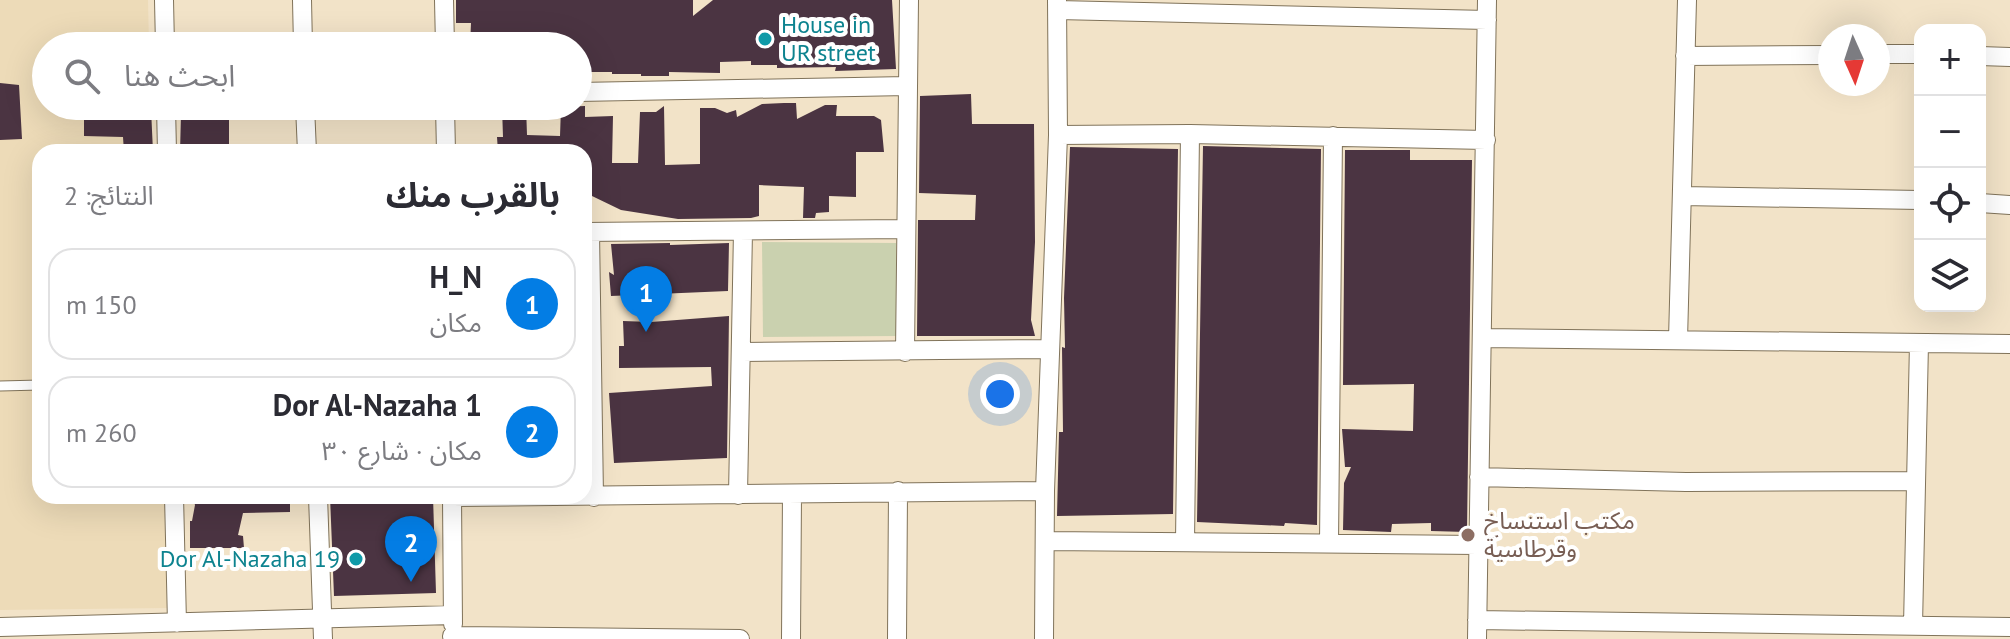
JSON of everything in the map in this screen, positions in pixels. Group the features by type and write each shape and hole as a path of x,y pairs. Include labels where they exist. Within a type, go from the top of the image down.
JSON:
{"street":[{"path":"164,0 165,32"},
{"path":"302,0 303,32"},
{"path":"444,0 445,32"},
{"path":"905,352 909,0"},
{"path":"1477,639 1487,0"},
{"path":"1678,340 1687,0"},
{"path":"1044,639 1045,491 1058,135 1058,5 1487,20"},
{"path":"1890,54 1914,54"},
{"path":"1685,56 1818,55"},
{"path":"1986,56 2010,57"},
{"path":"592,92 907,86"},
{"path":"166,120 167,144"},
{"path":"306,120 307,144"},
{"path":"445,120 446,144"},
{"path":"1058,135 1190,134 1486,140"},
{"path":"1185,542 1190,134"},
{"path":"1329,543 1333,136"},
{"path":"1682,196 1914,200"},
{"path":"1986,203 2010,205"},
{"path":"592,232 905,229"},
{"path":"738,495 743,231"},
{"path":"1482,338 2010,344"},
{"path":"1913,626 1919,343"},
{"path":"742,352 1050,349"},
{"path":"592,421 594,497 1045,491"},
{"path":"1479,477 1686,482 1916,481"},
{"path":"897,639 898,491"},
{"path":"791,639 792,494"},
{"path":"174,504 177,623"},
{"path":"318,504 323,639"},
{"path":"452,504 452,638 740,639"},
{"path":"1046,541 1478,545"},
{"path":"0,627 96,631 177,623 453,615"},
{"path":"1477,620 1725,632 1866,632 1913,626 2010,627"}],"lane":[{"path":"0,386 32,385"}],"shaded area":[{"path":"0,0 148,0 149,32 32,32 32,120 152,120 153,144 32,144 32,504 164,504 167,608 0,610"}],"green space":[{"path":"762,242 896,243 896,336 763,337"}],"building":[{"path":"456,0 693,0 693,16 713,0 892,0 896,69 835,71 836,67 777,68 777,65 751,65 751,61 720,62 720,73 669,72 669,76 641,76 592,72 592,32 471,32 471,23 456,23"},
{"path":"0,83 19,85 22,139 0,140"},
{"path":"971,94 972,124 1034,124 1035,242 1031,320 1035,336 917,336 918,220 975,220 976,195 919,193 920,96"},
{"path":"796,103 797,119 825,105 837,105 836,116 874,116 881,120 884,152 856,152 856,197 829,196 829,212 816,213 815,218 803,218 804,187 759,185 759,216 678,219 621,210 592,196 592,144 497,144 497,137 503,137 502,120 526,120 527,135 560,136 561,120 613,116 612,163 638,163 640,112 656,112 664,106 665,165 700,164 700,108 715,108 727,113 736,110 737,117 762,104"},
{"path":"84,120 152,120 153,144 123,144 123,137 84,136"},
{"path":"181,120 229,120 229,144 180,144"},
{"path":"1203,146 1321,149 1317,525 1197,522"},
{"path":"1070,147 1178,149 1173,514 1057,516 1059,432 1063,432 1062,347 1065,348"},
{"path":"1345,150 1410,150 1410,160 1472,160 1467,532 1431,531 1431,523 1392,524 1391,532 1343,530 1344,483 1351,467 1345,467 1342,429 1413,431 1414,384 1343,385"},
{"path":"729,243 728,291 611,296 609,272 614,275 611,244"},
{"path":"729,316 727,458 614,463 609,393 712,386 711,367 619,368 619,346 624,346 623,321"},
{"path":"290,504 290,512 243,513 238,535 243,536 244,548 190,548 190,521 195,505"},
{"path":"330,504 433,504 436,593 334,596"}],"place":[{"name":"House in UR street","path":"765,39"},
{"name":"H_N","path":"646,332"},
{"name":"مكتب استنساخ وقرطاسية","path":"1468,535"},
{"name":"Dor Al-Nazaha 19","path":"356,559"},
{"name":"Dor Al-Nazaha 1","path":"411,582"}]}
